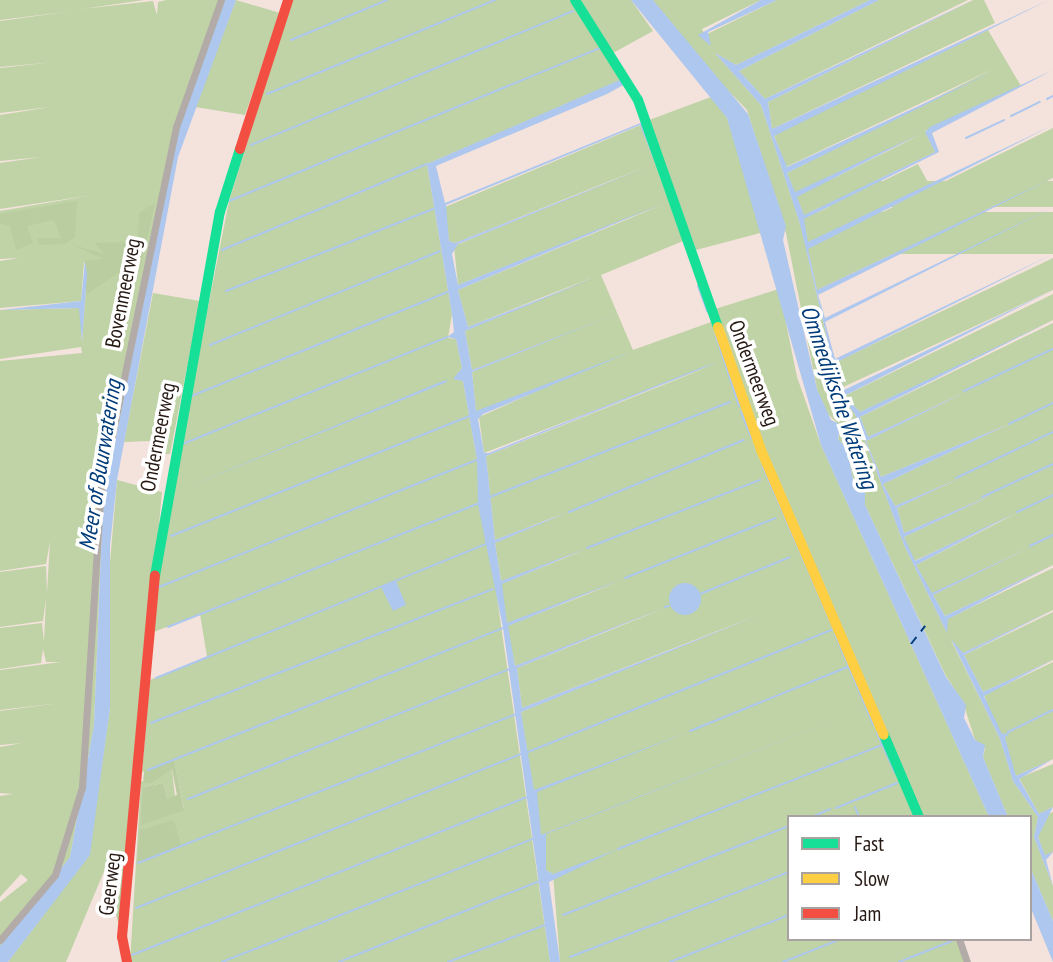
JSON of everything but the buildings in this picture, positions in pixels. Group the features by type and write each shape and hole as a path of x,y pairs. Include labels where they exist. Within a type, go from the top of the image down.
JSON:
{"street":[{"name":"Bovenmeerweg","path":"0,940 48,886 67,849 92,710 93,559 101,489 176,127 221,0"},
{"name":"Ondermeerweg","path":"137,810 155,569 169,478 220,212 288,0"},
{"name":"Ondermeerweg","path":"575,0 642,111 761,450 918,815"},
{"name":"Geerweg","path":"127,962 122,937 137,810"},
{"path":"960,941 967,962"}],"green space":[{"path":"0,0 144,0 82,9 153,1 157,15 158,2 166,0 225,0 179,126 103,501 94,725 70,857 0,946 0,902 28,880 21,874 0,897 0,796 13,794 0,793 0,747 22,743 0,745 0,711 60,703 0,710 0,670 61,662 46,662 43,649 41,663 0,669 0,628 42,623 44,642 46,598 43,621 0,627 0,572 46,566 47,593 50,541 46,564 0,571 0,361 82,353 81,347 0,359 0,310 80,308 82,342 87,274 84,261 81,301 0,308 0,261 19,258 0,259 0,211 93,195 0,209 0,163 42,157 0,161 0,115 51,107 0,113 0,68 54,62 0,67 0,21 73,11 0,20"},
{"path":"236,0 280,13 245,115 195,107"},
{"path":"292,0 571,0 624,79 427,164 452,314 448,338 456,339 462,368 454,379 463,381 477,460 550,962 130,962 141,782 172,769 175,797 167,799 164,783 143,787 184,809 174,760 142,772 150,680 207,657 200,614 154,632 162,540 229,201"},
{"path":"577,0 631,0 653,31 613,53"},
{"path":"653,0 761,0 702,29 705,35 777,0 870,0 736,65 715,53 761,105 800,224 841,397 855,414 905,547 947,633 947,619 1053,568 1053,610 963,653 951,640 1000,739 1013,781 1038,817 1034,837 1053,886 1053,921 1032,872 1032,815 1007,815 983,757 985,748 975,740 963,702 946,676 865,505 865,494 854,485 847,449 838,439 842,428 827,413 817,389 786,233 747,110 684,45"},
{"path":"879,0 968,0 765,99 739,71"},
{"path":"973,0 984,0 995,23 772,129 768,102"},
{"path":"988,30 1021,86 925,131 935,152 804,215 796,197 920,135 795,193 787,173 993,69 786,167 774,135"},
{"path":"711,97 727,118 764,232 696,250 649,120"},
{"path":"641,125 683,241 601,275 633,350 711,322 767,477 914,815 787,815 787,941 958,941 965,962 560,962 553,874 546,870 521,712 758,615 522,708 517,668 665,608 515,666 507,626 621,581 507,624 501,584 584,550 501,581 495,543 565,513 495,540 486,456 718,363 484,453 479,417 573,375 476,412 472,372 567,333 472,370 465,331 596,276 468,327 458,290 664,204 458,285 454,246 650,165 455,243 449,241 445,207"},
{"path":"1053,128 1053,178 817,290 808,249"},
{"path":"918,164 930,186 807,243 804,219"},
{"path":"792,181 1053,181 1053,207 792,207"},
{"path":"77,201 75,237 65,244 39,245 37,238 61,238 54,220 27,226 33,243 16,250 10,226 0,224 0,214"},
{"path":"155,203 139,273 118,273 86,295 85,261 103,259 73,245 104,254 95,243 138,242 139,213"},
{"path":"800,212 1053,212 1053,254 800,254"},
{"path":"1053,258 1053,290 841,388 836,362"},
{"path":"779,289 797,377 821,445 988,815 922,815 769,459 715,309"},
{"path":"153,293 200,301 170,454 149,454 150,441 124,442"},
{"path":"1053,294 1053,320 960,366 860,412 844,396"},
{"path":"1053,323 1053,565 945,616 933,595 1030,547 932,594 916,565 1017,513 914,561 904,537 992,495 904,533 897,508 958,479 895,506 883,484 1009,424 881,477 866,441 966,392 868,437 860,417"},
{"path":"117,480 162,492 127,868 105,869 66,962 8,962 89,855 110,708 110,563"},
{"path":"1053,612 1053,660 983,692 964,655"},
{"path":"1053,662 1053,759 1016,776 984,695"},
{"path":"174,759 184,810 141,825 143,787 164,783 167,799 177,795 172,769 151,783 143,783 144,771"},
{"path":"1053,764 1053,807 1039,814 1019,778"},
{"path":"1053,812 1053,852 1045,856 1038,837 1044,816"},
{"path":"174,820 181,846 137,864 140,830"},
{"path":"120,868 127,868 121,933 115,910 105,904"}],"water":[{"path":"225,0 236,0 178,157 117,480 110,546 110,708 90,855 8,962 0,962 0,946 70,857 94,725 103,501 179,126"},
{"path":"631,0 653,0 748,114 786,226 783,240 817,389 831,420 841,425 838,439 847,449 854,485 865,491 865,505 946,677 966,705 964,718 975,740 985,745 983,757 1007,815 988,815 821,445 727,118"},
{"path":"761,0 777,0 708,32 711,46 698,35"},
{"path":"870,0 879,0 739,71 765,99 973,0 768,102 772,129 1049,0 774,136 787,167 994,71 787,173 795,192 920,134 797,197 804,215 935,152 925,132 930,127 1053,70 932,133 939,152 804,219 808,242 1053,125 808,249 817,290 1053,178 818,295 825,318 1053,207 825,322 835,359 1053,254 837,362 844,390 1053,290 844,396 860,412 1053,320 860,417 868,437 968,391 866,441 881,477 1009,424 883,484 895,506 960,478 897,508 904,533 994,494 904,537 915,561 1017,512 916,565 932,593 1033,546 933,595 945,616 1053,565 948,619 947,633 905,547 855,414 841,397 800,224 761,105 715,53 736,65"},
{"path":"622,79 627,83 607,94 436,166 445,203 643,122 665,189 640,125 446,205 449,241 455,243 650,166 458,244 452,254 458,285 664,203 458,290 468,327 597,277 465,331 472,370 616,314 472,372 476,411 633,351 483,414 478,419 484,453 718,362 486,456 495,540 569,512 495,543 501,581 587,548 502,584 507,623 625,578 508,626 515,666 665,607 517,668 522,708 760,615 521,712 534,790 691,731 537,792 541,835 862,709 546,834 546,870 553,874 618,849 549,882 560,962 550,962 503,628 478,505 477,460 463,381 453,379 462,368 456,339 447,337 454,332 452,314 427,164"},
{"path":"85,261 87,274 82,342 79,308 0,310 81,301"},
{"path":"447,382 187,487 438,383"},
{"path":"396,581 406,605 393,611 381,587"},
{"path":"685,583 696,588 701,599 696,610 685,615 674,610 669,599 674,588"},
{"path":"1053,610 964,655 983,692 1053,660 984,696 1002,734 1010,733 1005,738 1016,776 1053,759 1019,779 1039,814 1053,807 1038,837 1045,855 1053,852 1046,860 1053,886 1034,837 1038,817 1013,781 1000,739 951,639 963,653"},
{"path":"1032,872 1053,921 1053,962 1032,911"}],"waterway":[{"path":"291,40 387,0"},
{"path":"267,94 495,0"},
{"path":"251,145 573,11"},
{"path":"229,201 600,48"},
{"path":"1047,99 1053,96"},
{"path":"1011,116 1040,102"},
{"path":"966,138 1004,120"},
{"path":"222,250 427,164"},
{"path":"226,291 436,208"},
{"path":"210,345 440,251"},
{"path":"698,286 707,311"},
{"path":"189,397 447,292"},
{"path":"716,336 739,406"},
{"path":"180,445 447,337"},
{"path":"964,391 1053,349"},
{"path":"490,497 730,402"},
{"path":"1009,424 1053,403"},
{"path":"741,412 752,439"},
{"path":"171,536 469,416"},
{"path":"956,478 1053,432"},
{"path":"569,512 744,440"},
{"path":"159,587 477,460"},
{"path":"982,497 1053,464"},
{"path":"763,467 832,626"},
{"path":"587,548 760,480"},
{"path":"1017,512 1053,495"},
{"path":"168,627 482,502"},
{"path":"625,578 776,518"},
{"path":"1030,546 1053,535"},
{"path":"156,678 489,543"},
{"path":"700,594 790,557"},
{"path":"151,723 493,589"},
{"path":"665,607 669,606"},
{"path":"148,770 503,628"},
{"path":"528,752 832,630"},
{"path":"835,634 873,724"},
{"path":"690,731 848,667"},
{"path":"188,799 509,669"},
{"path":"1008,732 1053,710"},
{"path":"138,863 516,714"},
{"path":"877,733 895,773"},
{"path":"618,849 882,745"},
{"path":"136,908 522,754"},
{"path":"836,808 897,783"},
{"path":"132,955 529,796"},
{"path":"855,807 858,815"},
{"path":"816,815 830,809"},
{"path":"563,915 787,827"},
{"path":"222,962 535,838"},
{"path":"570,957 787,873"},
{"path":"339,962 542,880"},
{"path":"670,962 787,916"},
{"path":"448,962 545,925"},
{"path":"783,962 836,941"},
{"path":"899,962 952,941"}],"ferry route":[{"path":"911,644 925,626"}],"traffic: fast":[{"path":"575,0 638,100 718,327"},
{"path":"155,576 220,212 240,149"},
{"path":"884,735 918,815"}],"traffic: slow":[{"path":"718,327 761,450 884,735"}],"traffic: jam":[{"path":"240,149 288,0"},
{"path":"127,962 122,937 155,576"}],"water label":[{"name":"Ommedijksche Watering","path":"839,397"},
{"name":"Meer of Buurwatering","path":"100,465"}]}
